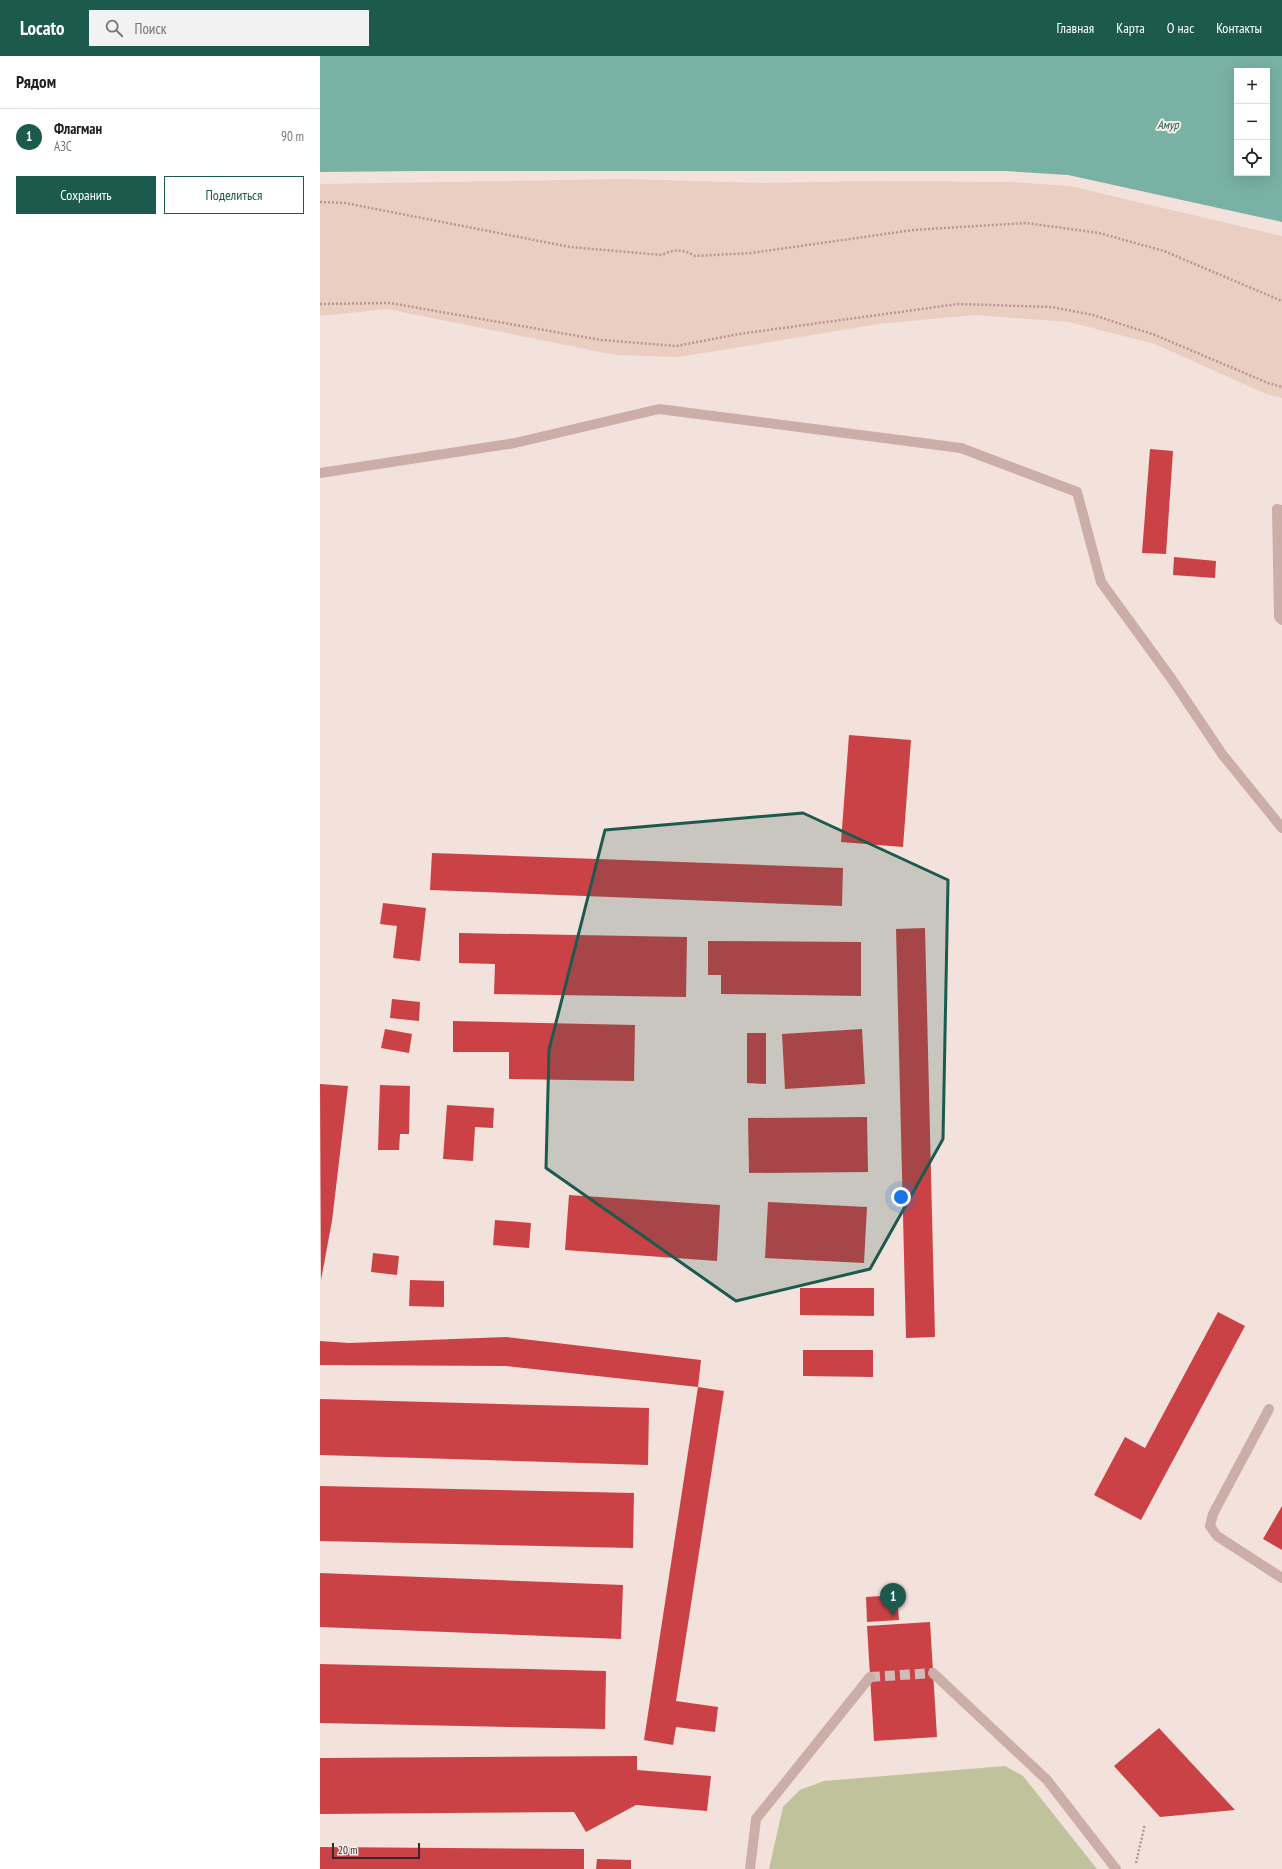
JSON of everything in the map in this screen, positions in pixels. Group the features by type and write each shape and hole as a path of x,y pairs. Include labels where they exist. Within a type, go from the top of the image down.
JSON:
{"lane":[{"path":"320,473 515,443 659,410 961,448 1077,492 1101,582 1171,678 1222,754 1282,828"},
{"path":"1282,510 1277,509 1279,617 1282,620"},
{"path":"1269,1409 1213,1514 1210,1526 1217,1536 1282,1578"},
{"path":"933,1673 1047,1780 1116,1869"},
{"path":"750,1869 756,1819 870,1677"}],"path":[{"path":"320,202 345,203 570,247 662,255 670,250 687,251 695,256 751,253 913,230 1026,223 1099,233 1164,251 1282,301"},
{"path":"320,304 390,303 601,340 676,346 739,334 958,304 1052,307 1093,315 1155,334 1268,383 1282,387"},
{"path":"1135,1869 1145,1824"}],"highlighted area":[{"path":"803,813 948,880 943,1139 870,1269 736,1301 546,1168 549,1050 605,830"}],"green space":[{"path":"1005,1766 1023,1776 1097,1869 769,1869 783,1807 800,1790 824,1781"}],"shaded area":[{"path":"625,179 763,183 876,181 1012,182 1070,186 1282,236 1282,398 1266,394 1155,344 1069,322 975,315 878,324 679,357 615,355 387,309 320,316 320,184"}],"water":[{"name":"Амур","path":"320,56 1282,56 1282,222 1068,175 1005,171 320,172"}],"building":[{"path":"1150,449 1173,451 1166,554 1142,553"},
{"path":"1174,557 1216,561 1215,578 1173,575"},
{"path":"849,735 911,740 903,847 841,842"},
{"path":"432,853 843,868 842,906 430,890"},
{"path":"383,903 426,908 420,961 393,958 397,926 380,924"},
{"path":"925,928 935,1337 906,1338 896,929"},
{"path":"459,933 687,937 686,997 494,994 495,964 459,963"},
{"path":"708,941 861,942 861,996 721,994 721,975 708,975"},
{"path":"392,999 420,1002 419,1021 390,1018"},
{"path":"453,1021 635,1025 634,1081 509,1079 509,1052 453,1052"},
{"path":"385,1029 412,1034 409,1053 381,1048"},
{"path":"862,1029 865,1084 785,1089 782,1034"},
{"path":"747,1033 766,1033 766,1084 747,1083"},
{"path":"320,1084 348,1086 332,1221 321,1280"},
{"path":"380,1085 410,1086 409,1134 400,1134 399,1150 378,1150"},
{"path":"447,1105 494,1108 493,1128 475,1127 473,1161 443,1159"},
{"path":"867,1117 868,1172 749,1173 748,1118"},
{"path":"569,1195 720,1205 717,1261 565,1250"},
{"path":"768,1202 867,1207 864,1263 765,1258"},
{"path":"495,1220 531,1223 529,1248 493,1245"},
{"path":"373,1253 399,1256 397,1275 371,1272"},
{"path":"410,1280 444,1281 444,1307 409,1306"},
{"path":"800,1288 874,1288 874,1316 800,1315"},
{"path":"1218,1312 1245,1326 1141,1520 1094,1495 1125,1437 1145,1448"},
{"path":"506,1337 701,1360 698,1387 506,1366 320,1365 320,1341 349,1343"},
{"path":"803,1350 873,1350 873,1377 803,1376"},
{"path":"698,1387 724,1391 676,1701 718,1707 715,1732 676,1727 673,1745 644,1740"},
{"path":"320,1399 649,1408 648,1465 320,1455"},
{"path":"320,1486 634,1493 633,1548 320,1541"},
{"path":"1282,1506 1282,1550 1263,1539"},
{"path":"320,1573 623,1585 621,1639 320,1627"},
{"path":"897,1595 899,1620 867,1622 866,1597"},
{"path":"930,1622 937,1737 874,1741 867,1626"},
{"path":"320,1664 606,1671 605,1729 320,1723"},
{"path":"1159,1728 1235,1810 1160,1817 1114,1766"},
{"path":"637,1756 637,1770 711,1776 707,1811 636,1805 586,1832 574,1812 320,1814 320,1758"},
{"path":"320,1847 584,1849 584,1869 320,1869"},
{"path":"597,1859 631,1860 631,1869 596,1869"}],"tunnel":[{"path":"870,1677 933,1673"}],"place":[{"name":"Флагман","path":"893,1616"}]}
